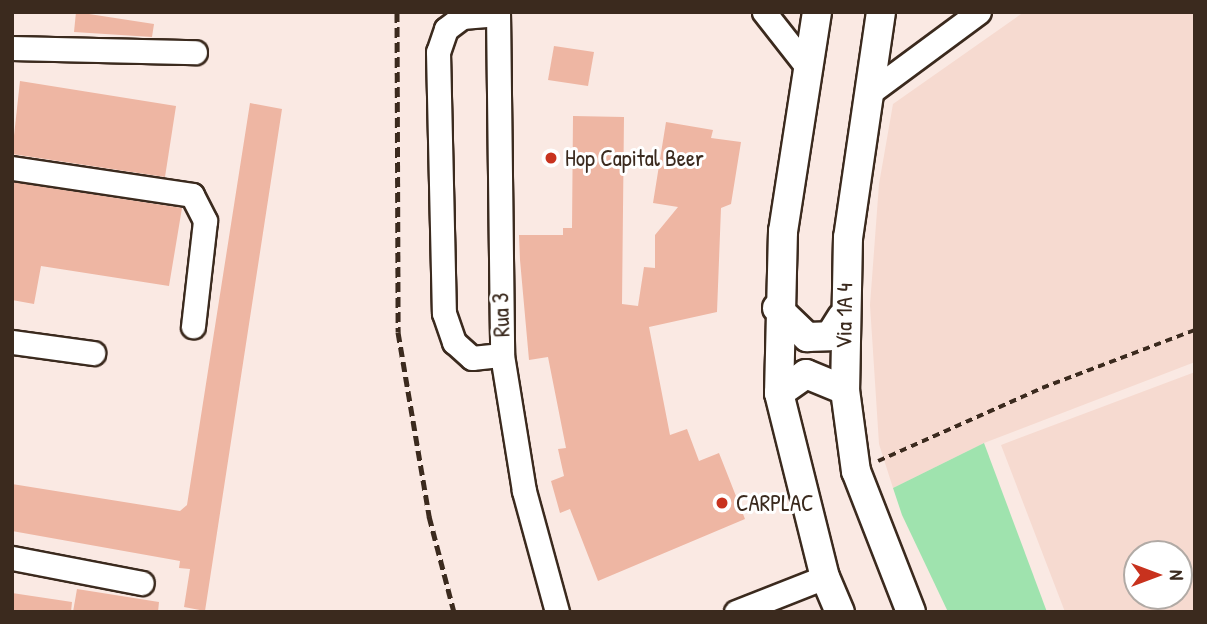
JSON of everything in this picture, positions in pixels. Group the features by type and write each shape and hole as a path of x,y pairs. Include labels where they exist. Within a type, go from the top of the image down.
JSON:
{"main road":[{"path":"817,12 777,308 779,393 825,576 840,612"},
{"name":"Via 1A 4","path":"881,12 868,94 842,317 845,390 856,471 911,612"},
{"path":"777,308 807,337 830,336 842,317"},
{"path":"779,393 806,374 845,390"}],"street":[{"path":"764,12 808,68"},
{"path":"868,94 979,12"},
{"path":"498,13 462,17 446,29 438,52 444,313 454,342 472,358 502,355"},
{"name":"Rua 3","path":"498,13 502,355 524,491 557,612"},
{"path":"12,48 195,52"},
{"path":"12,168 192,195 205,221 193,326"},
{"path":"12,342 93,352"},
{"path":"12,558 142,583"},
{"path":"737,612 825,576"}],"path":[{"path":"856,471 1042,388 1195,330"}],"shaded area":[{"path":"1024,12 1195,12 1195,362 984,443 893,488 879,444 870,305 879,184 893,104"},
{"path":"1195,372 1195,612 1065,612 1001,445"}],"green space":[{"path":"984,443 1047,612 948,612 902,515 893,488"}],"building":[{"path":"76,12 154,24 152,37 74,32"},
{"path":"554,46 594,52 588,86 548,80"},
{"path":"20,81 176,106 165,177 12,154"},
{"path":"250,103 282,109 205,611 184,607 190,569 179,568 180,561 12,531 12,484 180,511 187,505"},
{"path":"573,116 624,117 622,304 638,306 644,267 655,268 655,235 678,207 653,203 666,122 713,130 711,138 741,142 731,204 721,208 717,312 649,327 670,435 687,429 699,461 719,453 745,519 598,581 570,509 560,513 551,481 564,476 558,449 566,448 548,357 529,360 520,260 519,235 563,235 563,228 572,228"},
{"path":"12,182 182,208 169,286 41,266 34,304 12,300"},
{"path":"77,589 159,602 158,612 73,612"},
{"path":"12,593 72,602 71,612 12,612"}],"railway":[{"path":"397,12 398,332 429,516 454,612"}],"place":[{"name":"Hop Capital Beer","path":"551,158"},
{"name":"CARPLAC","path":"722,503"}]}
